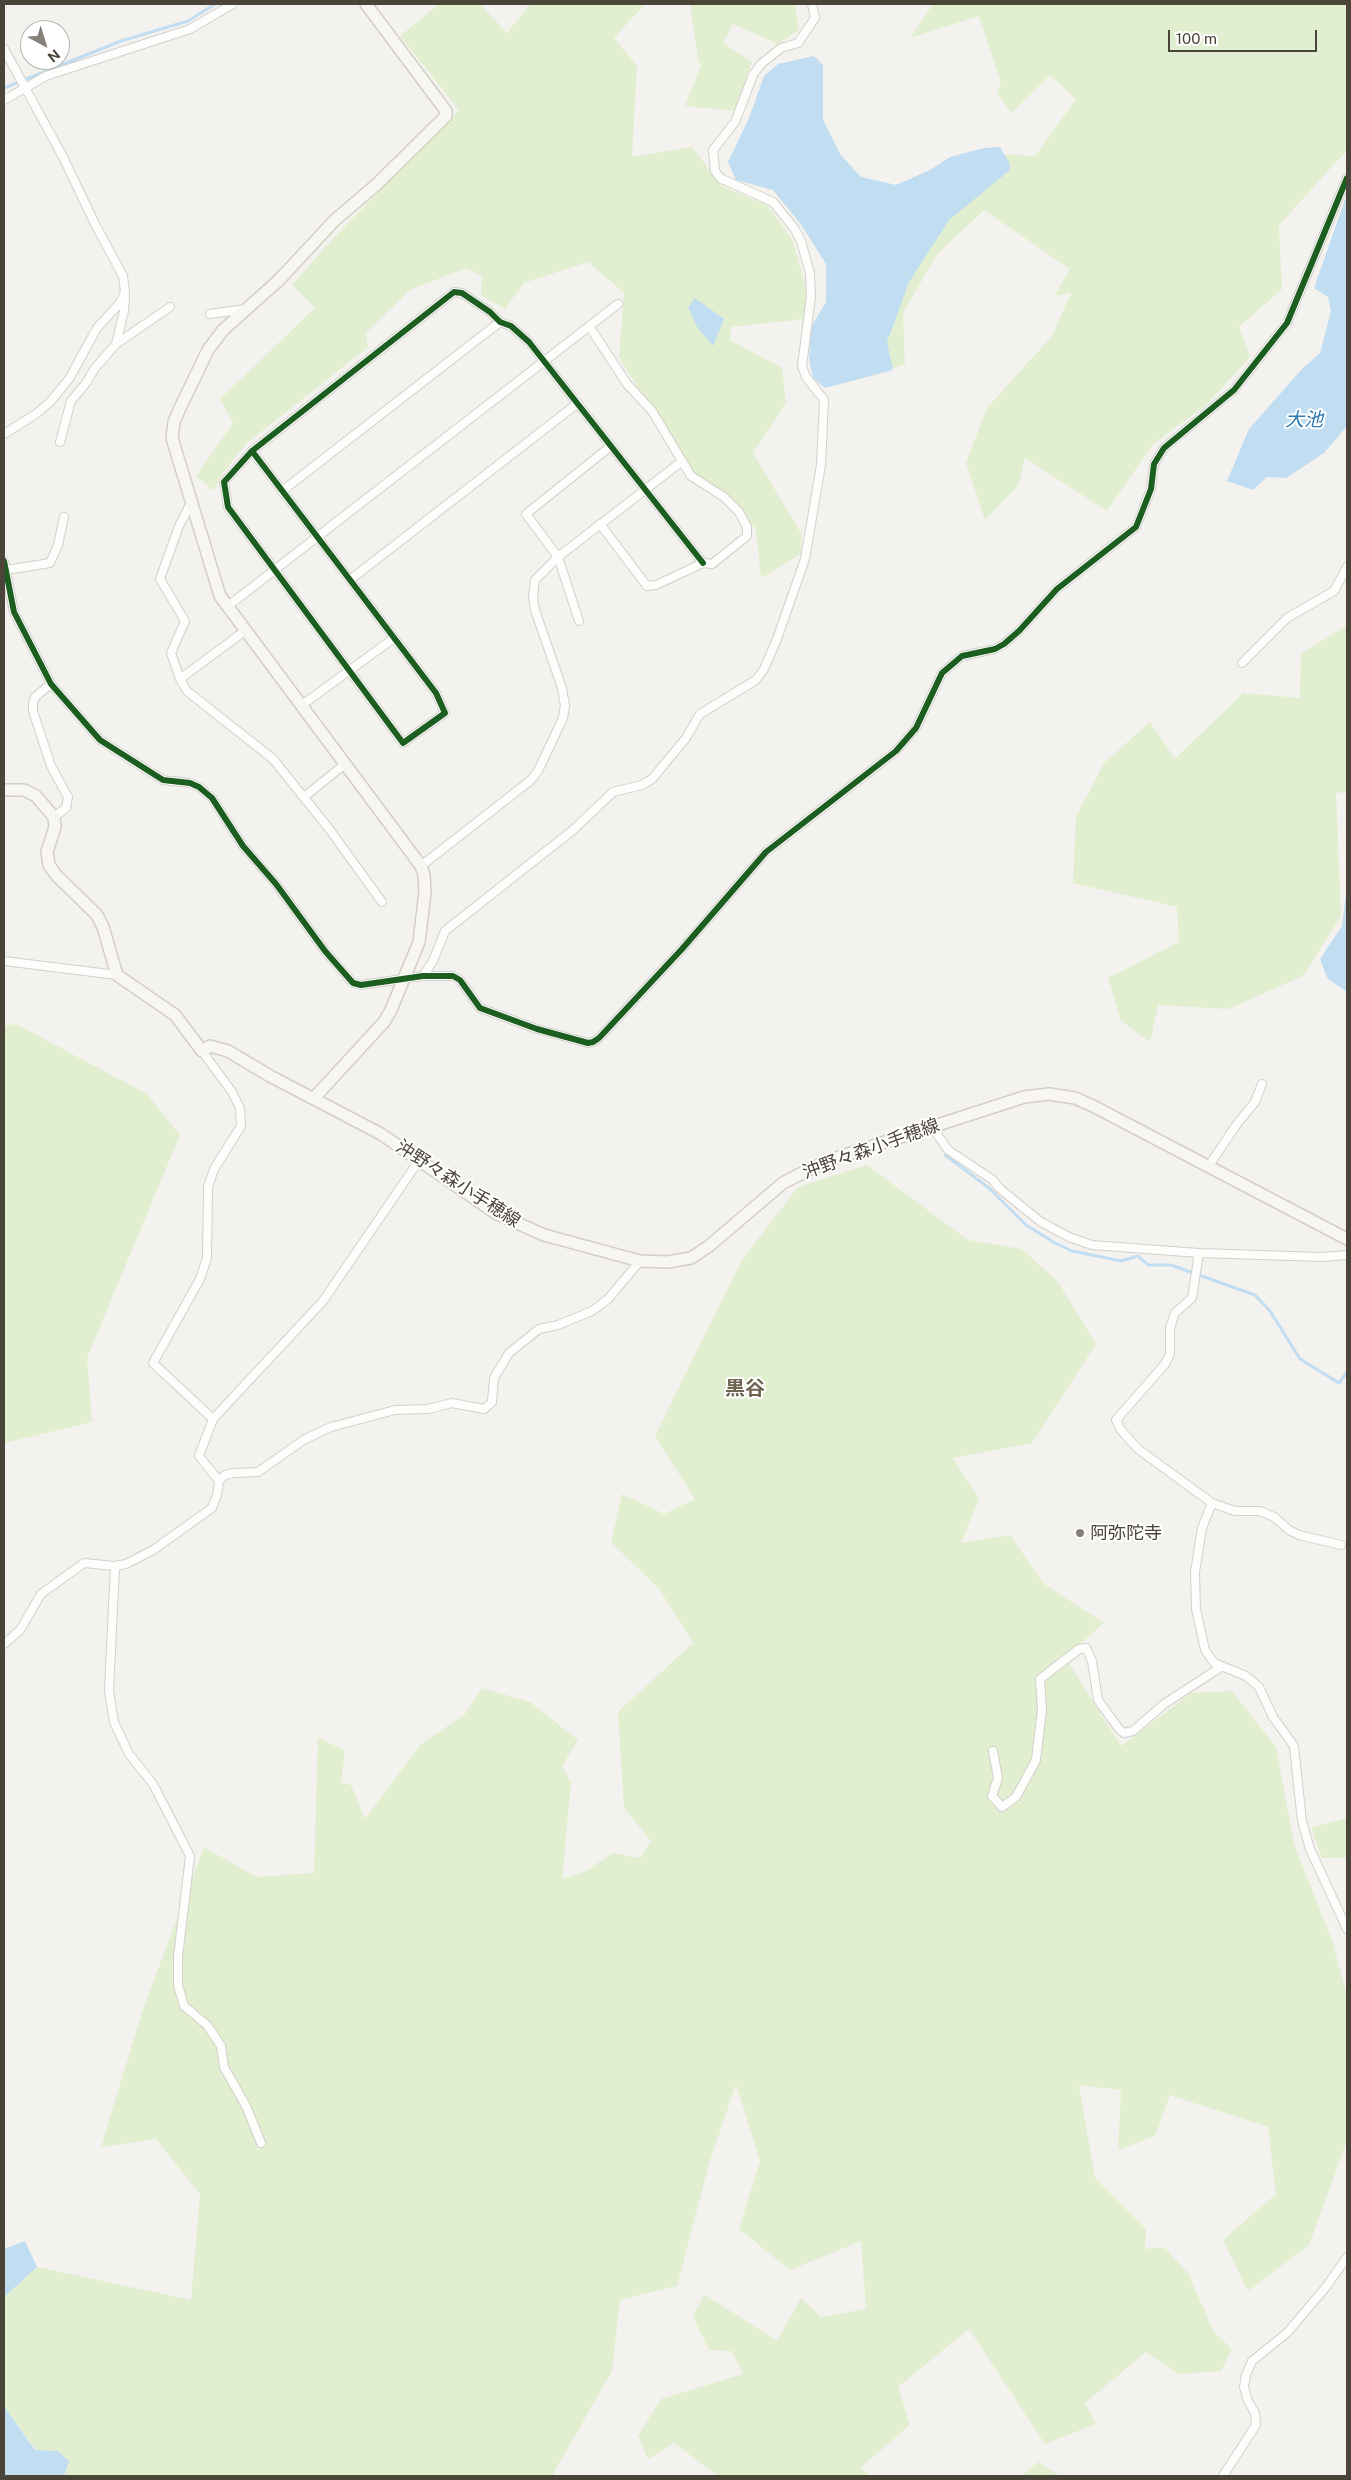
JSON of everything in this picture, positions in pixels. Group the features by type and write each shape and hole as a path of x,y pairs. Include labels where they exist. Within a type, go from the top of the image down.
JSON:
{"main road":[{"path":"314,1098 384,1022 403,981 419,942 425,892 421,866 220,596 172,438 174,422 208,350 222,330 278,281 335,220 378,184 446,116 446,111 366,4"},
{"path":"4,790 24,790 36,796 54,817 55,827 46,852 49,864 61,881 97,916 104,927 117,975 175,1015 202,1051"},
{"name":"沖野々森小手穂線","path":"202,1051 210,1046 219,1047 380,1134 420,1159 498,1214 521,1227 640,1261 668,1262 691,1258 709,1246 783,1183 839,1157 1024,1097 1050,1094 1075,1098 1093,1106 1347,1239"}],"street":[{"path":"4,100 46,76 190,29 233,4"},
{"path":"423,976 433,961 445,931 573,830 613,792 642,785 652,779 686,738 700,714 756,680 777,639 805,560 821,465 824,400 806,377 802,366 811,296 810,273 801,241 794,228 773,202 720,178 715,171 713,150 735,122 753,75 761,64 781,48 798,43 815,18 812,4"},
{"path":"4,49 63,157 95,224 123,276 125,292 124,311 116,344"},
{"path":"4,561 14,612 51,684 100,740 163,780 190,783 200,787 212,798 243,846 276,884 325,951 353,983 361,985 403,981 423,976 457,977 480,1008 519,1023 588,1043 599,1038 682,949 754,864 896,751 916,728 942,673 962,656 995,649 1004,644 1019,631 1057,590 1136,527 1151,489 1154,464 1164,448 1234,390 1287,323 1347,178"},
{"path":"4,434 36,414 50,402 69,379 97,328 120,303 125,292"},
{"path":"252,451 436,694 445,713 403,743 228,507 224,482 252,451 454,292 462,293 490,312 500,322 511,326 545,361 703,563"},
{"path":"228,606 618,304"},
{"path":"60,442 71,401 116,344 170,307"},
{"path":"210,314 246,309"},
{"path":"282,491 500,322"},
{"path":"589,326 627,384 652,411 690,476 724,497 739,512 747,527 747,536 712,564 703,563 656,585 647,586 600,524"},
{"path":"350,580 578,403"},
{"path":"579,621 558,557 526,514 612,446"},
{"path":"421,866 531,780 538,771 563,718 565,706 562,688 535,610 533,596 535,580 558,557 681,462"},
{"path":"192,501 178,526 160,579 185,621 171,653 180,679 188,691 273,759 304,797 382,902"},
{"path":"6,570 50,563 58,545 64,517"},
{"path":"1242,663 1287,618 1334,591 1347,567"},
{"path":"180,679 246,630"},
{"path":"302,705 394,638"},
{"path":"51,684 35,697 33,711 51,766 68,798 66,808 54,817"},
{"path":"304,797 345,764"},
{"path":"4,961 117,975"},
{"path":"202,1051 232,1092 240,1108 241,1126 214,1169 208,1187 207,1258 200,1279 182,1315 153,1363 213,1419"},
{"path":"1208,1167 1237,1124 1255,1102 1262,1084"},
{"path":"932,1127 948,1150 993,1180 999,1188 1042,1222 1069,1237 1092,1245 1200,1253 1322,1257 1347,1255"},
{"path":"4,1644 20,1630 41,1594 84,1563 115,1566 126,1564 153,1550 212,1508 217,1495 219,1481 199,1456 213,1419 323,1301 420,1159"},
{"path":"1200,1253 1192,1298 1175,1313 1170,1328 1170,1354 1165,1364 1116,1420 1121,1430 1138,1449 1212,1503 1234,1511 1260,1511 1274,1517 1289,1530 1299,1535 1340,1546"},
{"path":"219,1481 233,1473 258,1472 305,1439 332,1427 395,1410 428,1409 452,1403 484,1409 492,1402 494,1378 509,1353 539,1329 558,1326 592,1311 608,1299 640,1261"},
{"path":"1212,1503 1202,1528 1195,1572 1196,1609 1205,1650 1214,1663 1246,1676 1259,1688 1273,1717 1294,1746 1305,1830 1310,1849 1347,1928"},
{"path":"115,1566 109,1691 114,1722 129,1754 153,1784 190,1856 178,1957 178,1985 184,2006 207,2025 221,2046 224,2067 246,2106 261,2143"},
{"path":"993,1751 998,1778 992,1796 1002,1807 1016,1797 1036,1760 1042,1710 1040,1679 1079,1649 1086,1648 1092,1660 1098,1700 1124,1733 1133,1731 1164,1704 1221,1667"},
{"path":"1223,2476 1256,2425 1255,2413 1248,2401 1244,2387 1246,2375 1252,2361 1287,2333 1326,2288 1347,2257"}],"green space":[{"path":"439,4 480,4 507,33 530,4 645,4 614,38 637,66 632,157 692,147 722,186 768,206 793,241 807,292 804,319 731,327 730,340 782,368 786,403 753,453 802,535 801,554 761,578 756,529 714,485 691,470 619,358 624,293 588,262 524,283 505,309 481,295 482,276 466,268 410,290 366,333 368,347 247,443 221,475 214,491 196,476 233,423 220,399 315,308 292,285 329,243 459,110 400,36"},
{"path":"690,4 795,4 799,30 778,44 733,24 723,43 752,62 735,111 685,106 701,65 698,59"},
{"path":"933,4 1347,4 1347,150 1279,225 1282,289 1239,327 1250,357 1206,405 1153,444 1107,511 1025,458 1018,486 985,520 966,463 987,408 1052,336 1071,293 1054,296 1070,269 984,210 937,254 903,313 905,364 886,371 880,313 936,216 1002,154 1035,156 1076,99 1050,75 1011,113 997,92 1001,83 979,16 910,38"},
{"path":"1347,625 1347,792 1336,793 1341,916 1303,976 1228,1009 1158,1005 1150,1042 1121,1021 1108,978 1179,942 1177,907 1073,883 1076,817 1104,763 1150,722 1175,759 1243,693 1300,698 1301,654"},
{"path":"16,1024 147,1094 180,1135 87,1358 92,1422 4,1443 4,1026"},
{"path":"867,1165 968,1240 1022,1249 1058,1282 1096,1344 1032,1443 953,1458 979,1499 961,1543 1010,1535 1044,1584 1104,1623 1065,1657 1121,1746 1191,1693 1232,1691 1276,1747 1294,1844 1333,1943 1347,1996 1347,2141 1309,2245 1248,2291 1223,2240 1276,2194 1268,2127 1170,2095 1155,2136 1118,2150 1121,2090 1079,2085 1095,2178 1146,2229 1145,2249 1164,2247 1188,2273 1214,2332 1232,2349 1221,2371 1179,2374 1146,2352 1085,2403 1096,2424 1045,2444 969,2329 898,2387 910,2425 861,2467 869,2476 718,2476 674,2443 648,2459 638,2436 661,2399 743,2374 732,2351 709,2350 693,2317 704,2294 777,2341 801,2298 821,2317 866,2309 861,2241 790,2270 739,2229 760,2161 736,2084 709,2164 677,2286 620,2300 612,2371 552,2476 64,2476 68,2461 58,2451 36,2450 4,2406 4,2297 37,2267 191,2300 200,2194 156,2139 101,2147 143,2009 204,1847 256,1877 314,1873 318,1738 345,1750 341,1782 351,1785 365,1819 420,1745 465,1714 482,1688 530,1702 578,1740 562,1766 571,1783 562,1879 586,1871 613,1853 640,1858 651,1841 624,1808 618,1712 693,1643 660,1590 611,1542 622,1494 664,1514 695,1499 655,1436 742,1260 798,1187"},
{"path":"1347,1818 1347,1858 1322,1858 1311,1828"},
{"path":"1038,2462 1060,2476 1021,2476"}],"water":[{"path":"814,56 823,65 823,120 840,154 861,177 896,185 930,170 950,157 984,148 1000,147 1009,162 1010,170 949,220 909,282 887,342 893,370 825,388 813,378 809,359 811,327 826,302 826,264 800,223 773,190 736,180 728,162 749,118 764,76 778,64"},
{"name":"大池","path":"1347,194 1347,426 1324,453 1286,478 1267,477 1253,490 1227,481 1249,429 1302,369 1320,353 1331,311 1328,297 1314,288"},
{"path":"695,298 724,319 713,346 697,327 688,307"},
{"path":"1347,886 1347,992 1327,978 1320,959 1342,926"},
{"path":"25,2241 37,2267 4,2297 4,2249"},
{"path":"4,2406 35,2450 58,2451 69,2461 64,2476 4,2476"}],"waterway":[{"path":"4,88 121,41 188,21 215,4"},
{"path":"945,1155 989,1188 1026,1225 1055,1243 1072,1251 1121,1261 1138,1256 1148,1265 1171,1265 1255,1295 1270,1311 1300,1359 1339,1383 1347,1372"}],"cycle path":[{"path":"4,561 14,612 51,684 100,740 163,780 190,783 199,787 212,798 243,846 276,884 325,951 353,983 361,985 423,976 453,976 460,980 480,1008 537,1029 588,1043 593,1042 599,1038 682,949 766,852 896,751 916,728 942,673 962,656 995,649 1004,644 1019,631 1057,589 1136,527 1151,489 1154,464 1164,448 1234,390 1287,323 1347,178"},
{"path":"252,451 436,693 445,713 403,743 228,507 224,482 252,451 454,292 462,293 490,312 500,322 511,326 529,342 703,563"}],"place":[{"name":"阿弥陀寺","path":"1080,1533"}],"district":[{"name":"黒谷","path":"745,1389"}]}
